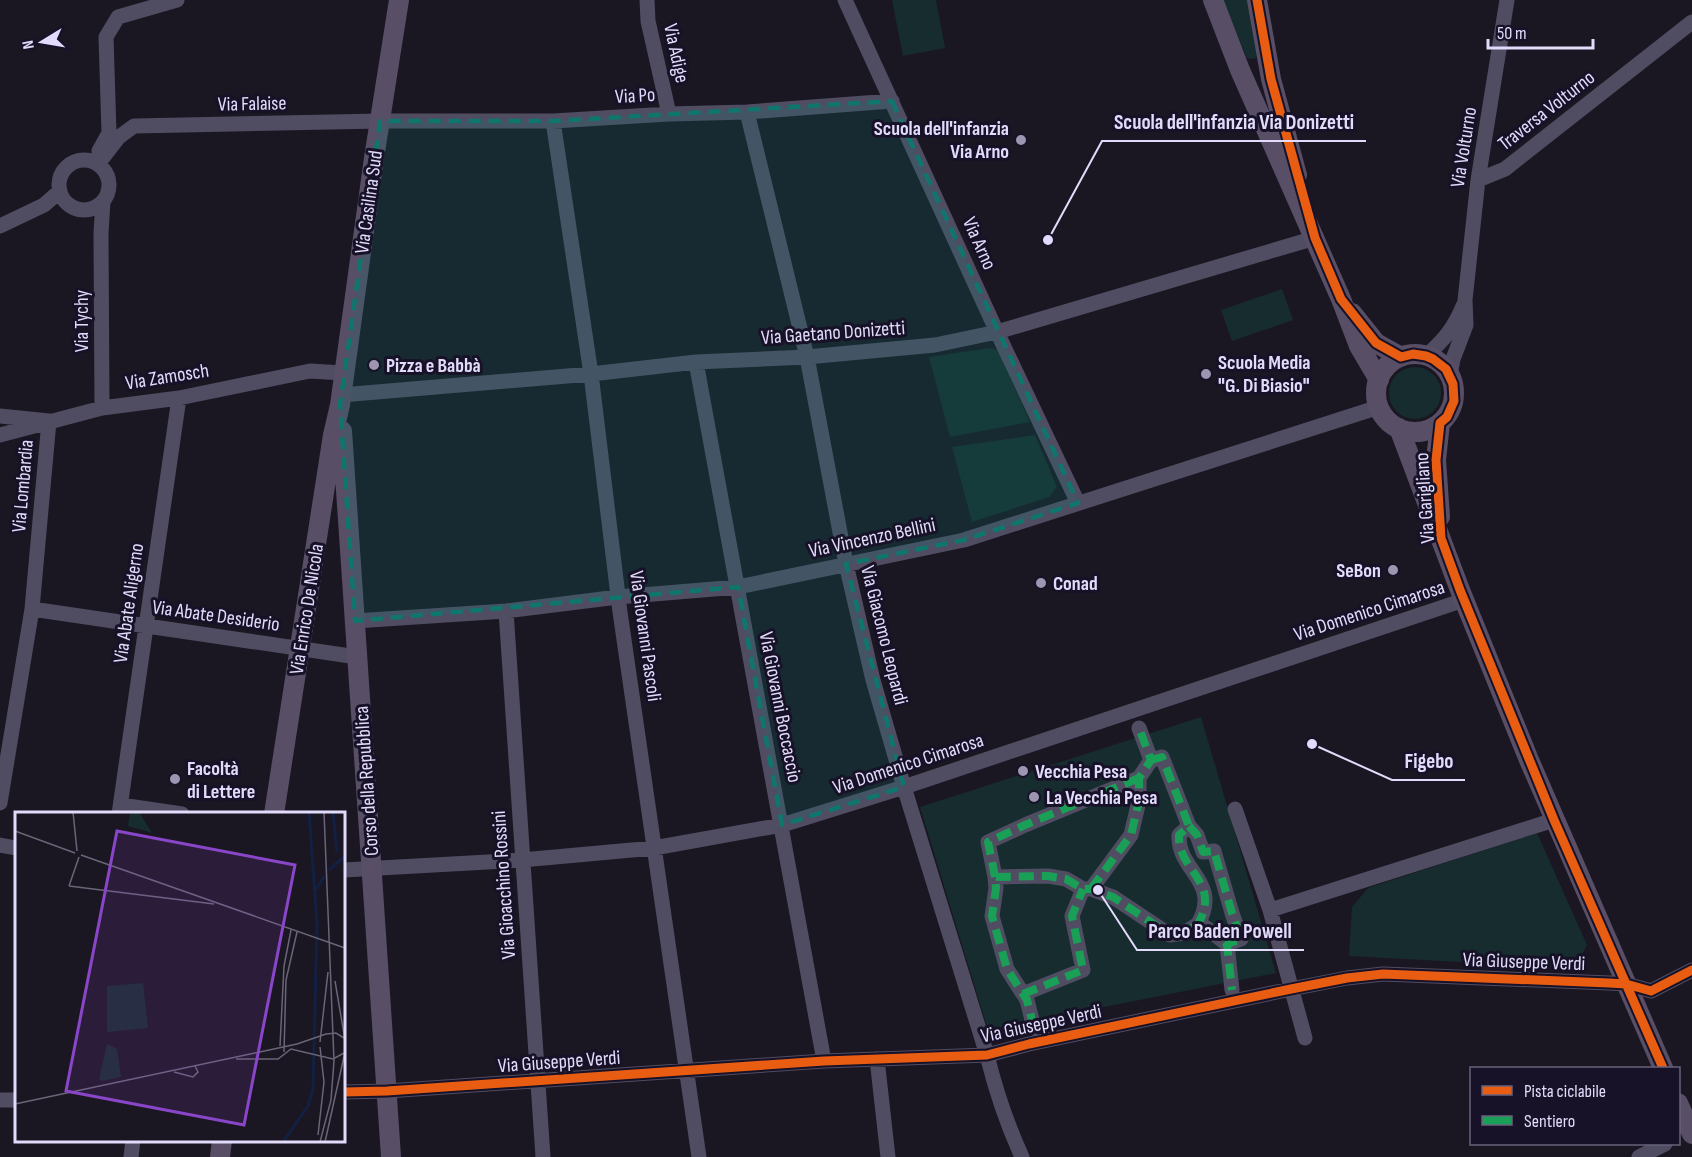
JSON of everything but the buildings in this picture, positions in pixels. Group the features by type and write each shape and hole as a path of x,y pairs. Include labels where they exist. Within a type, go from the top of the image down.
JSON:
{"main road":[{"name":"Via Casilina Sud","path":"340,400 399,0"},
{"path":"1213,0 1240,70 1315,238 1359,346 1379,380"},
{"path":"1257,0 1271,79 1315,238"},
{"path":"1341,299 1376,344 1401,357"},
{"path":"1379,407 1377,394 1379,380 1387,366 1401,357 1413,354 1426,356 1440,363 1450,375"},
{"name":"Via Garigliano","path":"1379,407 1387,420 1406,431 1420,432 1434,428 1447,417 1454,401 1450,375"},
{"name":"Corso della Repubblica","path":"340,400 391,1157"},
{"name":"Via Enrico De Nicola","path":"274,812 340,400"},
{"name":"Via Garigliano","path":"1440,423 1436,460 1441,538"},
{"name":"Via Garigliano","path":"1399,428 1464,600 1554,820 1663,1067"},
{"path":"324,495 346,495"},
{"path":"1680,1109 1688,1132"},
{"path":"220,1157 222,1142"}],"street":[{"path":"94,163 109,133 106,37 118,17 177,0"},
{"name":"Via Adige","path":"647,0 648,21 669,114"},
{"name":"Via Arno","path":"845,0 1078,503"},
{"name":"Via Volturno","path":"1450,375 1453,359 1466,325 1465,300 1479,180 1507,0"},
{"name":"Traversa Volturno","path":"1479,180 1505,169 1692,22"},
{"name":"Via Po","path":"380,121 553,121 747,112 892,101"},
{"name":"Via Giacomo Leopardi","path":"747,112 807,357 846,564 873,680 987,1055 997,1096 1022,1157"},
{"name":"Via Falaise","path":"94,163 126,130 134,126 380,121"},
{"name":"Via Giovanni Pascoli","path":"553,121 591,374 618,597 699,1157"},
{"path":"80,161 94,163 106,175 109,188 98,205 79,210 72,207 62,196 59,186 62,174 69,165 80,161"},
{"path":"0,226 62,196"},
{"name":"Via Tychy","path":"98,205 101,233 102,408"},
{"name":"Via Gaetano Donizetti","path":"340,400 696,362 807,357 935,345 997,332 1315,238"},
{"name":"Via Volturno","path":"1426,356 1443,340 1456,323 1465,300"},
{"name":"Via Giovanni Boccaccio","path":"696,362 824,1061"},
{"name":"Via Zamosch","path":"0,435 102,408 179,398 310,371 343,373"},
{"name":"Via Abate Aligerno","path":"120,809 179,398"},
{"name":"Via Vincenzo Bellini","path":"355,621 506,611 618,597 738,587 964,540 1379,407"},
{"path":"0,416 49,421"},
{"name":"Via Lombardia","path":"0,803 1,784 32,609 49,421"},
{"name":"Via Domenico Cimarosa","path":"345,870 522,860 654,848 782,825 904,787 1464,600"},
{"name":"Via Abate Desiderio","path":"32,609 357,657"},
{"name":"Via Gioacchino Rossini","path":"506,611 543,1157"},
{"path":"1139,728 1151,760"},
{"path":"1023,994 1083,970 1072,916 1087,889 1131,835 1139,801 1139,778 1151,760 1162,757 1189,826 1197,835 1203,852 1214,852 1242,939 1227,944"},
{"path":"1034,1028 1027,1000 1007,969 992,916 996,888 988,842 1139,778"},
{"path":"120,809 166,812"},
{"path":"1235,809 1270,910 1305,1038"},
{"path":"1270,910 1554,820"},
{"path":"995,877 1048,876 1066,879 1087,889 1113,897 1170,935 1184,933 1198,924 1204,915 1206,900 1201,882 1178,846 1179,835 1189,826"},
{"path":"0,846 15,848"},
{"path":"1201,882 1223,884"},
{"path":"1198,924 1227,944 1232,990"},
{"name":"Via Giuseppe Verdi","path":"345,1092 824,1061 987,1055 1040,1041 1291,989 1347,978 1383,974 1626,984 1651,991 1692,970"},
{"path":"878,1059 888,1157"},
{"path":"131,1157 133,1142"},
{"path":"1639,1157 1661,1145"}],"highlighted area":[{"path":"892,101 1078,503 964,540 846,564 904,787 782,825 738,587 355,621 340,405 380,121 553,121"}],"green space":[{"path":"892,0 936,0 945,48 903,56"},
{"path":"1222,0 1249,0 1258,51 1257,57 1247,58"},
{"path":"1282,289 1293,320 1232,341 1221,310"},
{"path":"990,348 998,350 1030,422 950,437 929,357"},
{"path":"1415,367 1429,371 1437,379 1441,393 1437,407 1429,415 1415,419 1401,415 1393,407 1389,393 1393,379 1401,371"},
{"path":"1035,435 1057,487 1049,497 972,522 952,447"},
{"path":"1201,717 1276,973 988,1030 920,807"},
{"path":"1537,833 1587,945 1575,968 1349,956 1352,907 1368,888"}],"marked path":[{"path":"1091,889 1131,835 1139,801 1139,778 1151,760 1139,728"},
{"path":"1151,760 1162,757 1189,826 1179,835 1180,847 1184,858 1202,886 1205,897 1204,909 1198,924"},
{"path":"995,877 988,842 1139,778"},
{"path":"1189,826 1197,835 1203,852 1214,851 1241,939 1227,944"},
{"path":"1034,1028 1027,1000 1007,969 992,916 996,888 995,877 1048,876 1066,879 1083,889 1091,889 1113,897 1170,935 1184,933 1198,924 1205,927 1227,944 1232,990"},
{"path":"1023,994 1083,970 1072,916 1083,889"}],"cycle path":[{"path":"1257,0 1271,79 1315,238 1341,299 1376,343 1401,357 1413,354 1433,359 1446,369 1453,384 1454,401 1447,417 1440,423 1436,460 1441,538 1554,820 1663,1067"},
{"path":"345,1092 824,1061 987,1055 1029,1044 1291,989 1347,978 1383,974 1626,984 1651,991 1692,970"}],"place":[{"name":"Scuola dell'infanzia Via Arno","path":"1021,140"},
{"name":"Scuola dell'infanzia Via Donizetti","path":"1048,240"},
{"name":"Pizza e Babbà","path":"374,365"},
{"name":"Scuola Media \"G. Di Biasio\"","path":"1206,374"},
{"name":"SeBon","path":"1393,570"},
{"name":"Conad","path":"1041,583"},
{"name":"Figebo","path":"1312,744"},
{"name":"Vecchia Pesa","path":"1023,771"},
{"name":"Facoltà di Lettere","path":"175,779"},
{"name":"La Vecchia Pesa","path":"1034,797"},
{"name":"Parco Baden Powell","path":"1098,890"}]}
